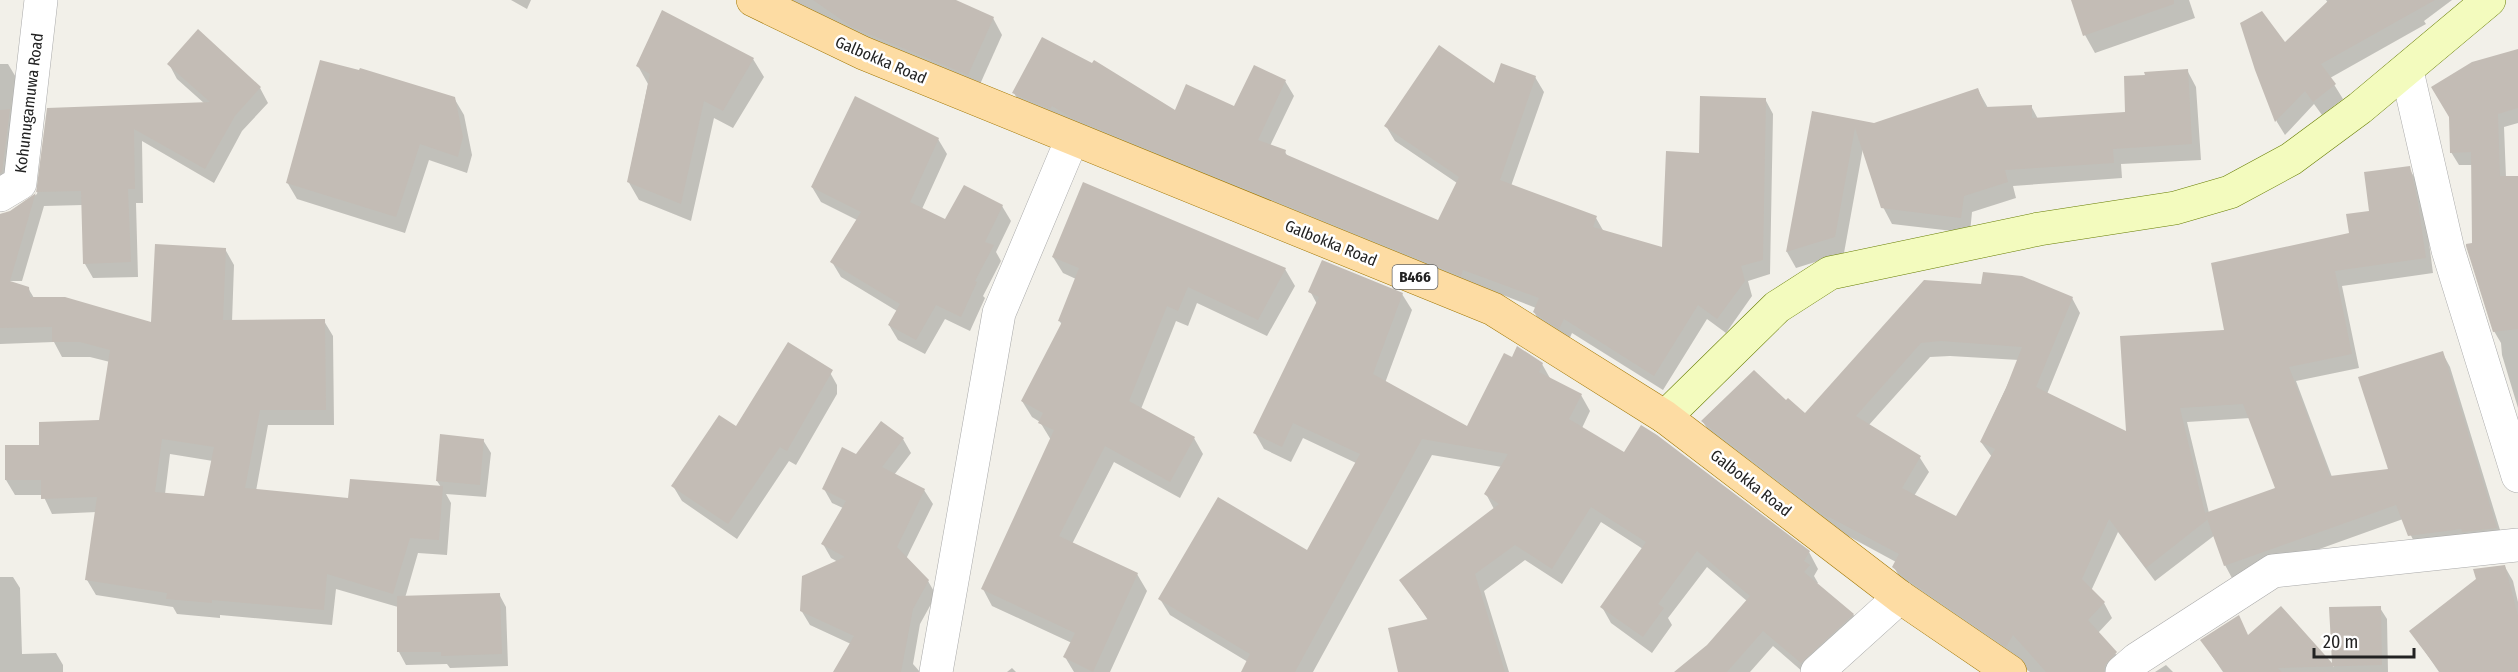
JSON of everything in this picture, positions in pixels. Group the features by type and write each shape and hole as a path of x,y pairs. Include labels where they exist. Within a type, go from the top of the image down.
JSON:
{"main road":[{"name":"Galbokka Road","path":"753,0 863,54 1493,309 1665,417 1900,597 2010,672"},
{"path":"1665,417 1778,307 1830,273 2039,229 2175,208 2230,192 2290,159 2407,71 2489,0"}],"street":[{"name":"Kohunugamuwa Road","path":"0,195 20,183 41,0"},
{"path":"2407,71 2448,250 2518,476"},
{"path":"936,672 999,313 1072,139"},
{"path":"2122,672 2137,659 2273,571 2518,545"},
{"path":"1817,672 1900,597"}],"building":[{"path":"813,0 956,0 994,17 968,75 852,27"},
{"path":"2071,0 2174,0 2174,4 2083,36"},
{"path":"2329,0 2435,0 2321,64 2336,84 2313,102 2305,91 2275,122 2240,23 2262,11 2285,42"},
{"path":"662,10 754,58 723,111 704,101 681,204 627,182 650,74 636,66"},
{"path":"198,29 261,87 235,116 205,169 134,129 135,189 128,189 131,262 83,264 81,191 36,192 47,108 210,102 167,64"},
{"path":"1042,37 1092,63 1094,60 1175,110 1186,84 1234,106 1254,65 1286,80 1258,140 1286,150 1285,154 1438,220 1459,177 1384,126 1439,45 1494,83 1501,63 1536,76 1500,180 1597,216 1593,227 1662,247 1666,151 1699,153 1700,96 1766,98 1763,260 1741,266 1745,281 1717,319 1698,305 1654,376 1564,319 1559,329 1533,312 1539,298 1463,270 1461,276 1072,118 1052,106 1050,109 1012,93"},
{"path":"2518,49 2518,108 2498,114 2500,176 2518,176 2518,329 2493,332 2466,246 2472,243 2471,152 2450,153 2449,117 2431,87 2472,62"},
{"path":"320,60 359,70 360,68 455,97 463,137 458,157 420,144 396,217 286,183"},
{"path":"2188,69 2192,144 2113,149 2114,163 2005,170 2008,182 1964,196 1961,218 1881,208 1855,128 1835,237 1786,252 1812,111 1874,123 1978,88 1985,107 2032,105 2032,118 2125,112 2124,76 2145,75 2144,72"},
{"path":"855,96 939,138 910,202 945,219 964,185 1003,205 985,242 994,245 975,281 977,282 961,317 936,305 916,340 888,325 900,304 830,262 861,212 811,187"},
{"path":"10,109 2,172 0,173 0,110"},
{"path":"2410,166 2426,258 2335,271 2352,354 2289,367 2330,476 2388,469 2358,377 2443,351 2497,528 2462,532 2461,529 2408,536 2396,505 2224,566 2205,513 2207,520 2146,568 2109,519 2082,579 2105,602 2088,620 2117,652 2105,665 2104,672 2046,672 2013,635 2006,647 1911,582 1892,567 1899,554 1828,518 1701,421 1754,370 1786,400 1788,398 1805,413 1924,280 1981,284 1983,272 2022,276 2073,297 2036,387 2126,431 2120,336 2224,330 2211,263 2349,233 2346,214 2369,211 2364,172","holes":["1941,341 2022,347 2006,388 1980,442 1995,449 1956,516 1902,488 1921,456 1856,416 1921,343","2243,404 2275,488 2205,513 2180,408"]},
{"path":"1083,182 1286,268 1258,320 1188,287 1178,311 1167,306 1129,401 1195,437 1170,482 1105,446 1059,536 1138,573 1093,672 1063,657 1075,633 981,589 1054,430 1038,423 1043,413 1021,401 1062,322 1058,321 1079,268 1052,257"},
{"path":"36,193 10,281 29,287 30,297 65,297 151,322 155,244 226,248 223,320 325,319 326,410 260,410 245,488 348,498 350,479 443,486 439,540 410,538 393,594 327,574 324,610 212,600 212,603 166,599 167,593 85,580 97,497 41,499 41,480 5,480 5,445 39,445 39,422 99,420 110,350 80,342 52,342 52,327 0,328 0,214 10,211","holes":["162,439 214,447 204,496 155,492"]},
{"path":"1322,260 1403,293 1373,374 1467,426 1504,353 1512,357 1517,346 1543,363 1539,372 1582,394 1569,419 1624,452 1641,425 1657,435 1810,551 1804,561 1810,565 1804,572 1854,614 1801,663 1763,631 1727,672 1674,672 1707,645 1750,596 1697,551 1658,604 1664,608 1643,637 1600,607 1646,542 1591,507 1552,569 1515,545 1475,574 1505,672 1398,672 1388,628 1428,619 1399,580 1499,504 1484,494 1508,454 1422,439 1295,672 1241,672 1250,654 1158,599 1218,497 1307,550 1360,454 1293,423 1282,447 1253,433 1319,297 1308,292"},
{"path":"788,342 833,370 787,451 780,447 728,524 671,486 719,415 736,426"},
{"path":"881,421 904,438 882,467 925,489 897,547 929,580 913,609 901,672 833,672 854,636 800,611 802,576 845,557 821,544 846,501 822,489 842,447 856,454"},
{"path":"440,434 484,439 480,485 436,481"},
{"path":"2505,565 2518,616 2518,672 2440,672 2409,631 2476,579 2473,569"},
{"path":"500,593 502,654 441,656 441,652 397,652 397,596"},
{"path":"2281,606 2332,663 2329,607 2381,606 2382,665 2278,668 2282,672 2224,672 2200,640 2239,615 2248,635"}]}
